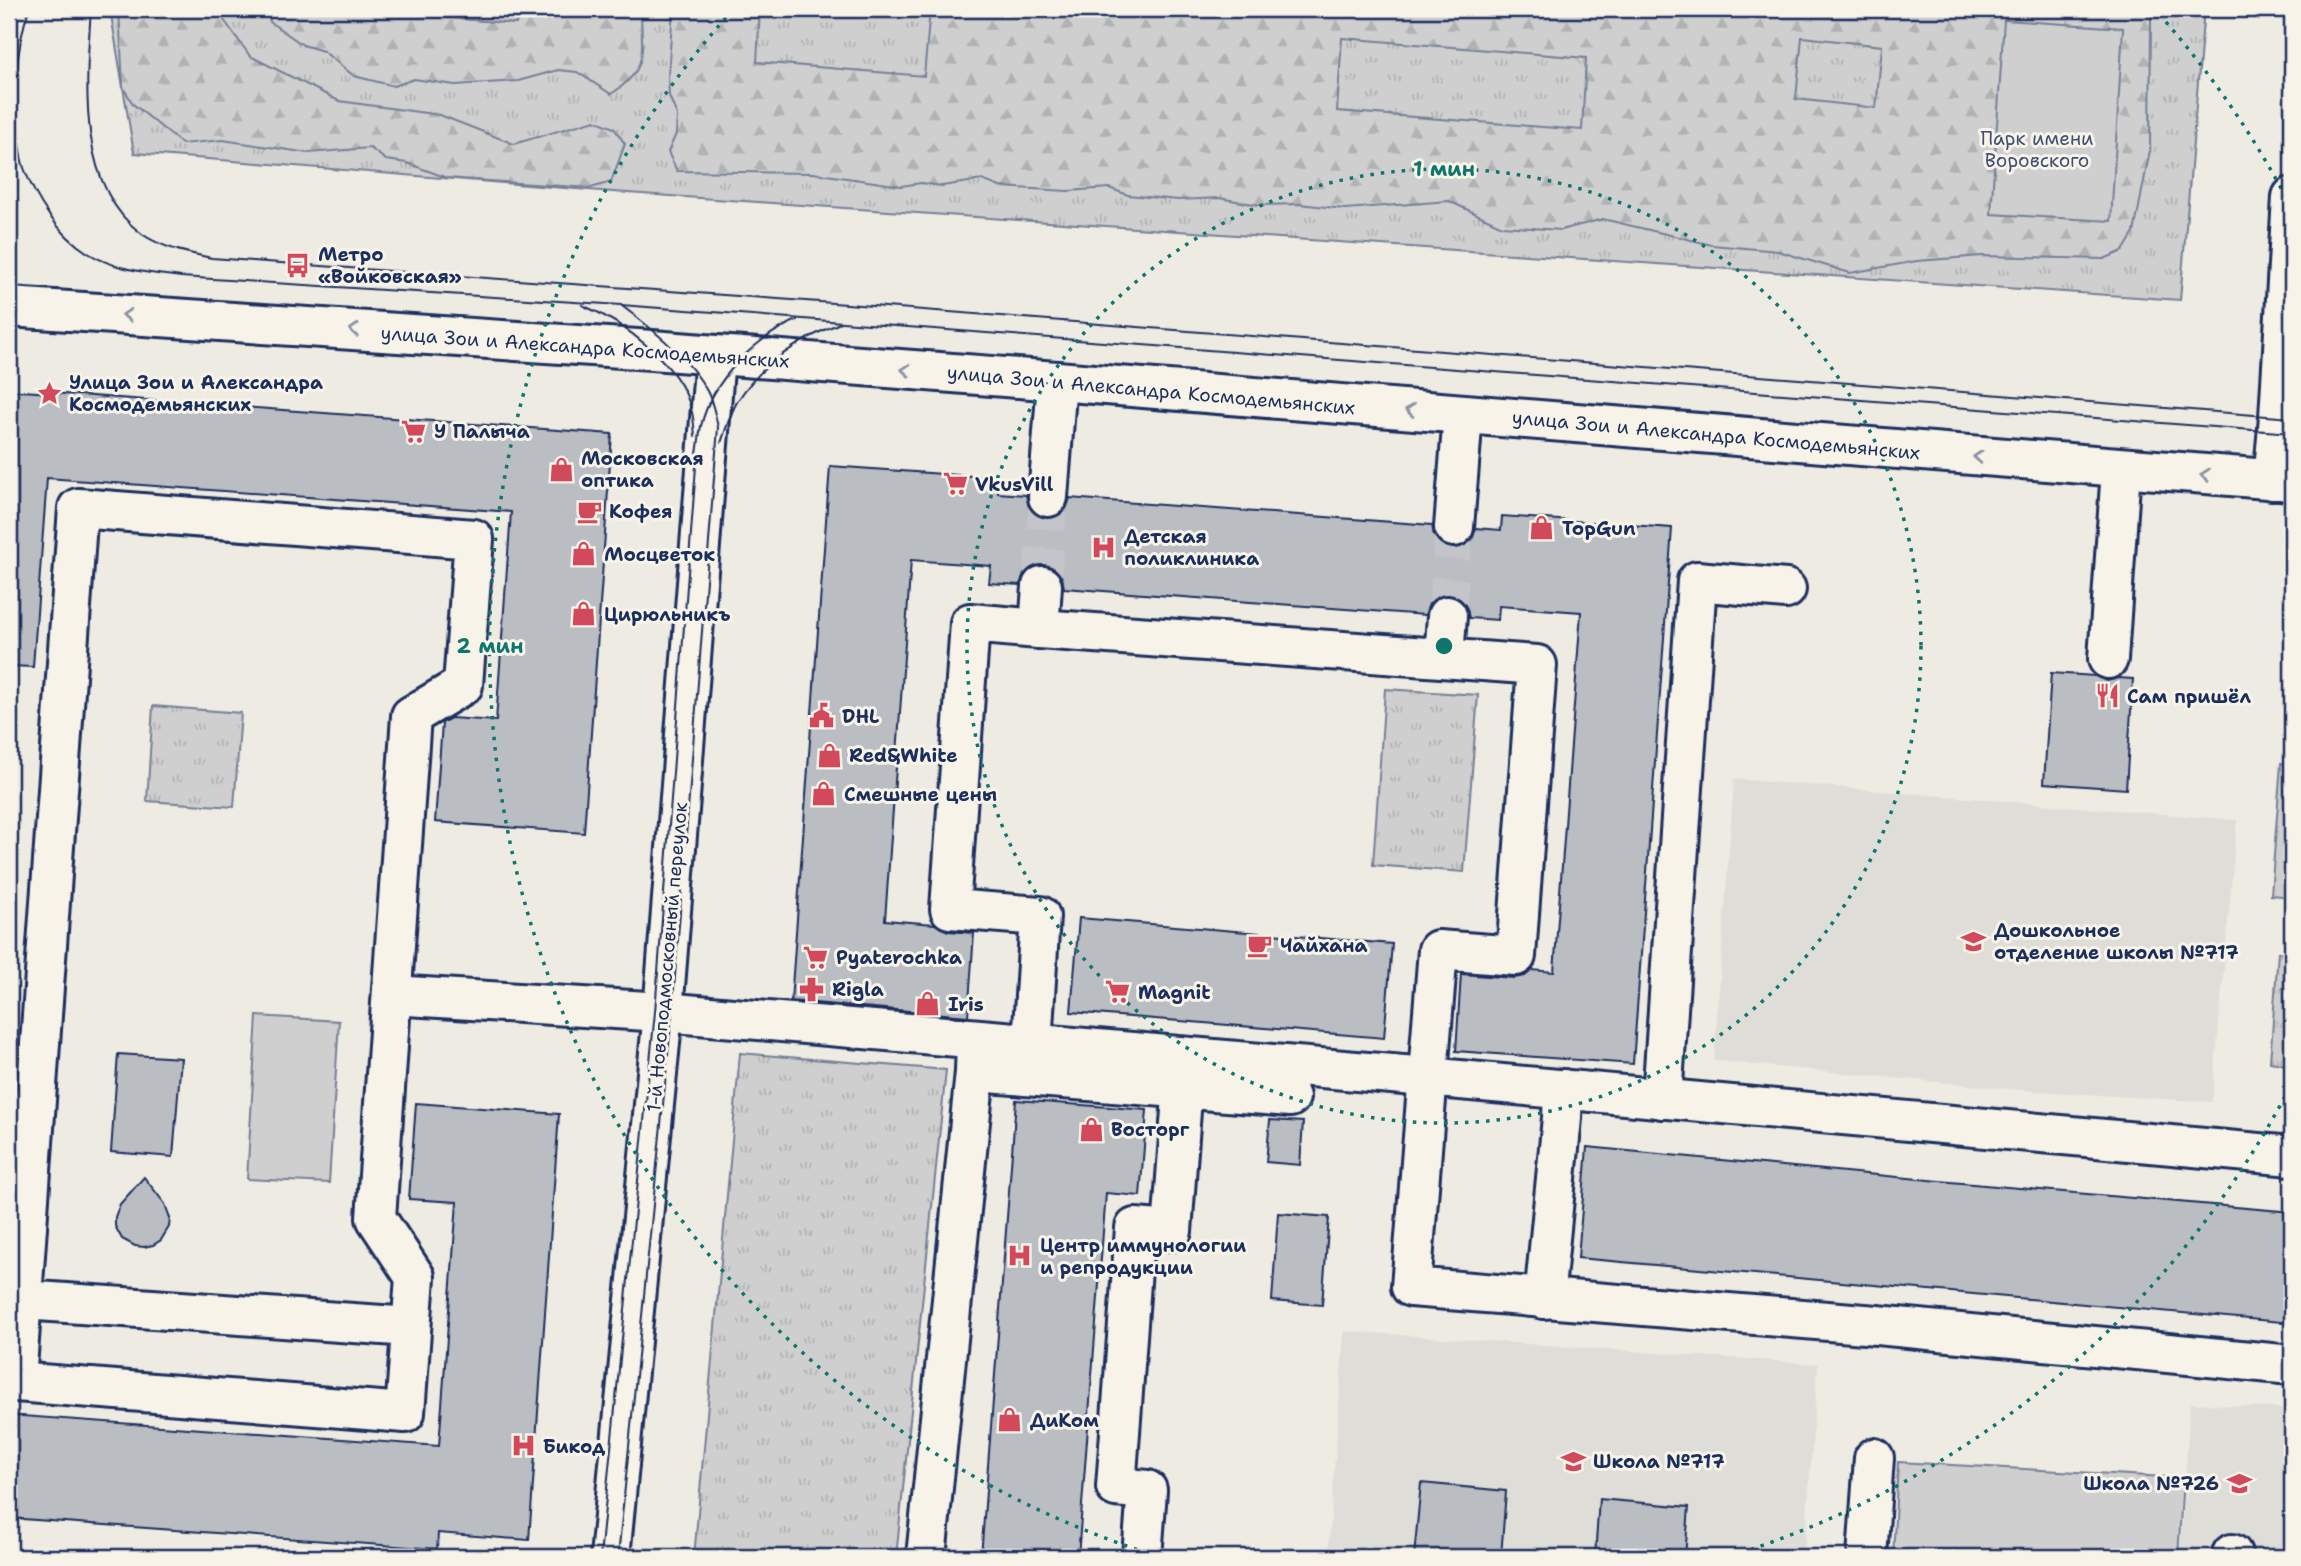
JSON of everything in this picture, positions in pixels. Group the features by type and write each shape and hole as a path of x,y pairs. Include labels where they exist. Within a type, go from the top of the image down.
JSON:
{"main road":[{"path":"2283,481 2279,417 2292,197"},
{"name":"улица Зои и Александра Космодемьянских","path":"9,307 1057,381 2283,481"},
{"name":"1-й Новоподмосковный переулок","path":"610,1557 663,1012 715,356"},
{"path":"1048,497 1057,381"},
{"path":"1454,527 1463,415"},
{"path":"2108,659 2121,468"},
{"path":"78,508 474,539 463,685 411,716 392,995 376,1218 415,1277 405,1413 16,1382 15,1299 78,508"},
{"path":"1662,1099 1697,582 1786,589"},
{"path":"1039,629 1042,586"},
{"path":"1444,658 1447,616"},
{"path":"1032,1044 1040,916 950,909 970,624 1537,665 1516,956 1438,950 1410,1287 1877,1325 2292,1365"},
{"path":"392,995 663,1012 976,1055 1183,1073 1427,1077 2292,1156"},
{"path":"976,1055 1032,1044 1290,1097"},
{"path":"926,1557 976,1055"},
{"path":"1142,1557 1147,1490 1116,1488 1135,1228 1172,1231 1183,1073"},
{"path":"1544,1299 1563,1089"},
{"path":"15,1299 411,1327"},
{"path":"1867,1557 1874,1458"}],"shaded area":[{"name":"Дошкольное отделение школы №717","path":"1734,779 2237,820 2212,1102 2022,1090 1714,1061"},
{"name":"Школа №717","path":"1344,1331 1818,1364 1804,1557 1328,1557"},
{"name":"Школа №726","path":"2190,1403 2292,1409 2292,1557 2180,1557"}],"green space":[{"name":"Парк имени Воровского","path":"110,9 2204,9 2180,300 613,192 134,153"},
{"path":"119,9 216,9 250,56 339,101 440,115 514,144 595,120 614,128 625,144 611,182 591,188 447,178 407,163 386,160 370,148 308,153 223,140 182,144 133,104 123,87"},
{"path":"268,9 358,9 516,24 518,9 641,9 641,57 633,76 611,94 577,72 558,70 518,81 455,85 414,79 394,86 354,76 323,51 303,45 270,22"},
{"path":"358,9 518,9 516,24"},
{"path":"673,9 760,9 757,62 924,76 930,9 2153,9 2150,150 2134,233 2123,251 2104,259 1982,256 1917,261 1850,273 1778,251 1712,245 1603,219 1561,230 1502,226 1449,201 1345,209 1299,204 1259,205 1219,198 1178,200 1128,195 1109,188 1068,191 1000,187 982,180 942,186 921,183 901,186 813,173 677,171 668,152 676,134 677,115 669,96","holes":["1802,37 1882,46 1876,108 1796,99","1342,38 1586,58 1582,130 1337,111"]},
{"path":"2004,20 2123,28 2111,221 1991,214"},
{"path":"1385,689 1478,695 1464,872 1373,865"},
{"path":"153,706 241,713 234,807 147,801"},
{"path":"2281,763 2292,765 2292,897 2271,895"},
{"path":"2278,952 2292,954 2292,1066 2270,1062"},
{"path":"257,1016 339,1021 329,1183 247,1179"},
{"path":"740,1053 946,1070 896,1557 694,1557"},
{"path":"1898,1462 2183,1478 2178,1557 1893,1557"}],"building":[{"path":"9,390 612,434 584,833 435,822 442,723 451,718 496,721 511,512 47,478 33,667 9,666"},
{"path":"830,466 999,478 998,493 1026,495 1029,507 1036,515 1046,519 1058,516 1066,509 1070,498 1432,525 1434,536 1441,545 1453,549 1472,540 1476,528 1501,530 1502,516 1672,528 1633,1064 1456,1051 1461,974 1514,978 1525,976 1532,970 1554,972 1581,612 1499,606 1498,620 1469,618 1466,606 1459,598 1449,594 1437,597 1429,604 1425,615 1064,588 1062,577 1055,568 1043,564 1024,573 1020,585 989,583 991,566 911,560 885,920 935,924 948,931 974,933 968,1016 791,1001"},
{"path":"2051,673 2095,676 2107,681 2133,679 2126,789 2044,783"},
{"path":"1079,918 1392,944 1384,1038 1071,1012"},
{"path":"118,1054 181,1058 173,1157 111,1152"},
{"path":"1016,1100 1147,1110 1140,1196 1106,1193 1078,1557 981,1557"},
{"path":"416,1103 559,1114 529,1540 438,1533 437,1549 9,1518 9,1415 439,1446 457,1202 409,1199"},
{"path":"1270,1120 1303,1122 1300,1165 1266,1162"},
{"path":"1587,1147 2292,1212 2292,1323 1578,1258"},
{"path":"144,1177 165,1204 170,1218 169,1227 161,1240 144,1247 135,1246 122,1239 115,1226 115,1217 120,1204"},
{"path":"1278,1213 1329,1217 1322,1305 1272,1301"},
{"path":"1421,1483 1506,1491 1501,1557 1414,1557"},
{"path":"1599,1499 1689,1507 1685,1557 1595,1557"}],"tunnel":[{"path":"1042,586 1048,497"},
{"path":"1447,616 1454,527"}],"tram line":[{"path":"29,9 18,58 16,92 20,152 29,180 49,215 77,245 98,259 145,272 181,277 621,305 2292,433"},
{"path":"91,9 88,68 90,131 105,189 121,214 142,234 167,246 212,258 847,304 2292,418"},
{"path":"582,305 615,322 648,346 675,376 685,392 693,415 695,436"},
{"path":"618,1557 672,1014 718,427 709,395 691,367 657,334 622,306"},
{"path":"600,1557 655,1012 700,429 715,393 737,362 766,338 797,320"},
{"path":"721,443 737,402 757,376 796,345 840,323"}],"place":[{"name":"Метро «Войковская»","path":"298,265"},
{"name":"Улица Зои и Александра Космодемьянских","path":"49,393"},
{"name":"У Палыча","path":"414,431"},
{"name":"Московская оптика","path":"561,469"},
{"name":"VkusVill","path":"955,484"},
{"name":"Кофея","path":"589,511"},
{"name":"TopGun","path":"1542,528"},
{"name":"Детская поликлиника","path":"1104,547"},
{"name":"Мосцветок","path":"584,554"},
{"name":"Цирюльникъ","path":"584,614"},
{"name":"Сам пришёл","path":"2107,696"},
{"name":"DHL","path":"822,716"},
{"name":"Red&White","path":"829,755"},
{"name":"Смешные цены","path":"824,794"},
{"name":"Дошкольное отделение школы №717","path":"1974,941"},
{"name":"Чайхана","path":"1260,945"},
{"name":"Pyaterochka","path":"816,957"},
{"name":"Rigla","path":"812,989"},
{"name":"Magnit","path":"1118,992"},
{"name":"Iris","path":"928,1004"},
{"name":"Восторг","path":"1091,1129"},
{"name":"Центр иммунологии и репродукции","path":"1020,1256"},
{"name":"ДиКом","path":"1010,1420"},
{"name":"Бикод","path":"523,1446"},
{"name":"Школа №717","path":"1573,1461"},
{"name":"Школа №726","path":"2239,1483"}]}
